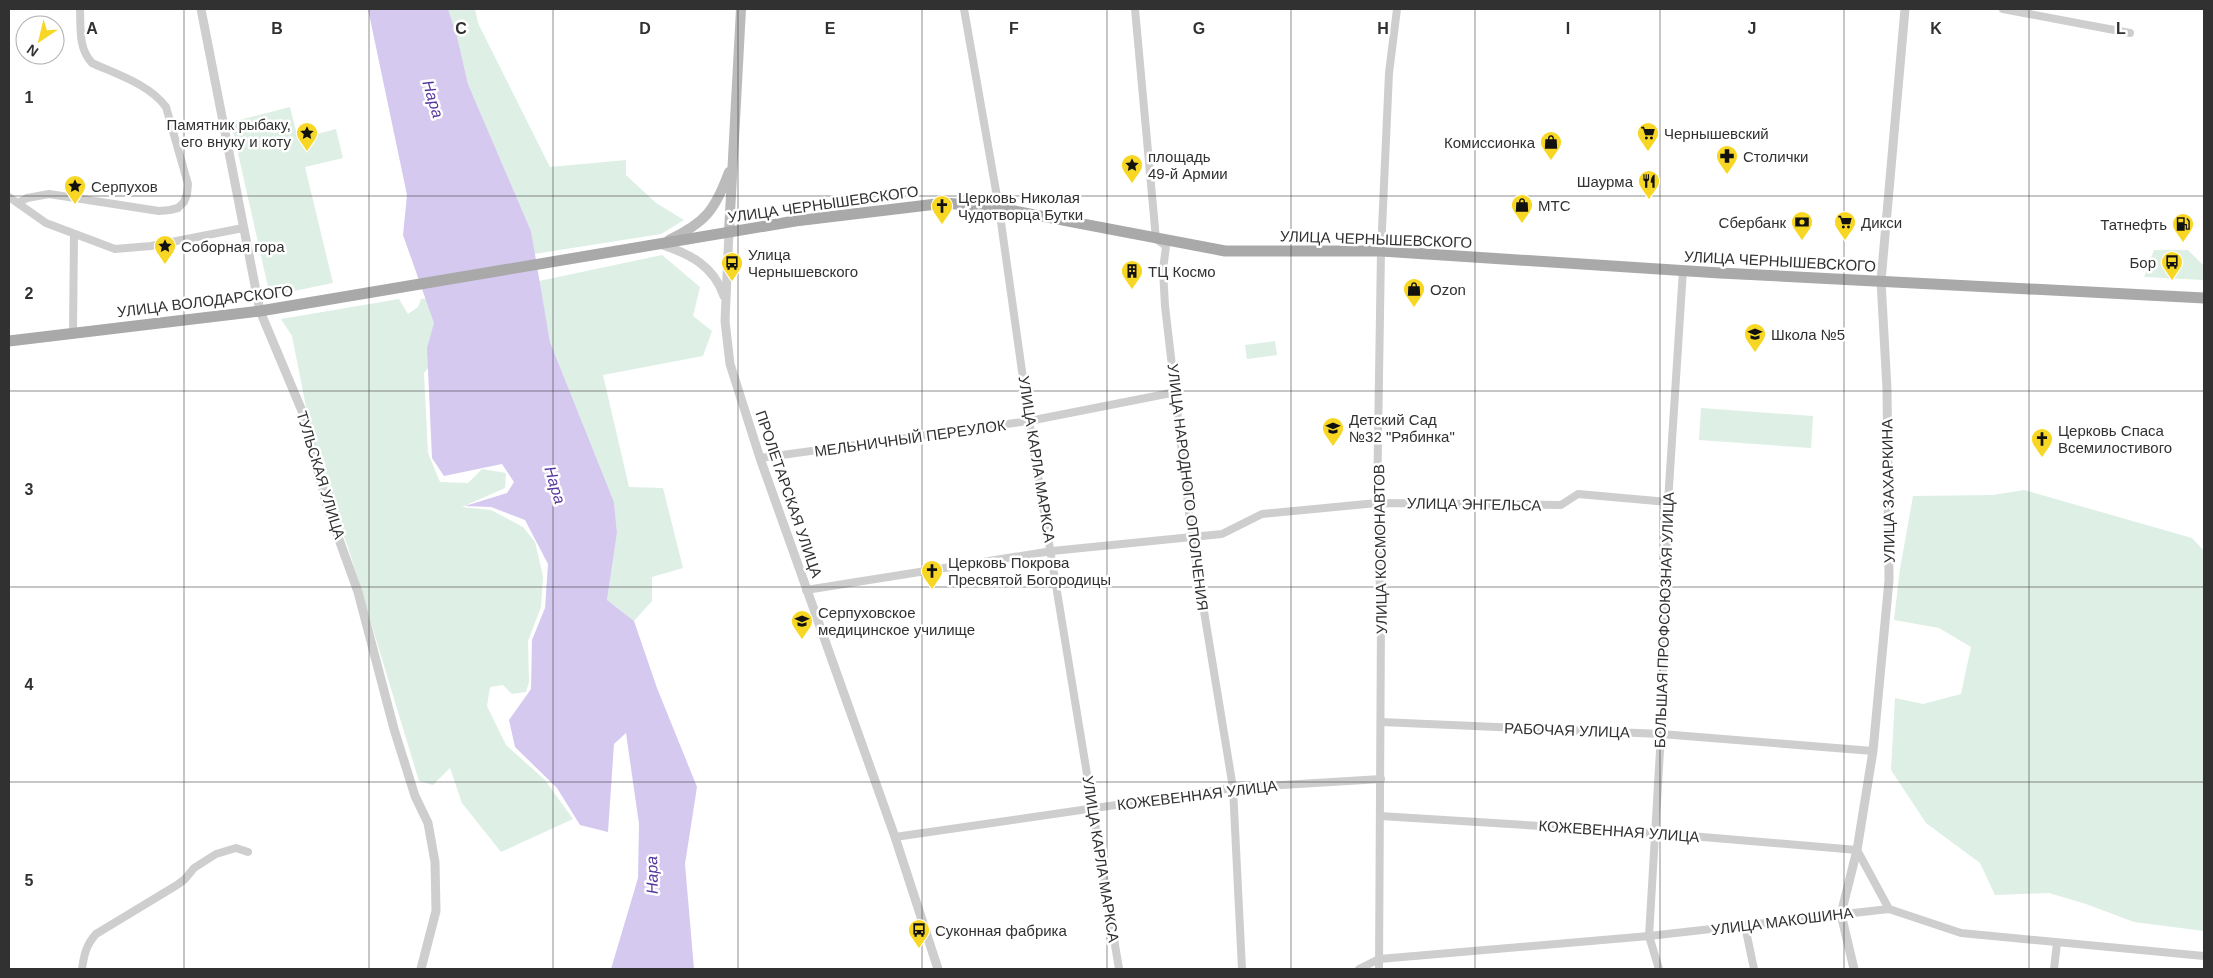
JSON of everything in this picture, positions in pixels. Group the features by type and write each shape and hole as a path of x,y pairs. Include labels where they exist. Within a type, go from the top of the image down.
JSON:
{"main road":[{"name":"ПРОЛЕТАРСКАЯ УЛИЦА","path":"730,232 741,9"},
{"path":"659,244 691,230 710,213 722,193 733,161"},
{"name":"УЛИЦА ЧЕРНЫШЕВСКОГО","path":"553,261 796,221 945,202 999,208 1225,251 1381,251 1683,270 2204,298"},
{"name":"УЛИЦА ВОЛОДАРСКОГО","path":"9,342 260,311 553,261"}],"street":[{"path":"18,203 27,198 49,194 159,211 178,208 188,194 188,184 166,106 161,99 148,89 92,63 85,56 82,47 80,9"},
{"name":"ТУЛЬСКАЯ УЛИЦА","path":"201,9 260,311 302,410 328,508 358,592 394,729 415,796 428,823 435,862 436,911 421,969"},
{"name":"УЛИЦА КАРЛА МАРКСА","path":"964,9 999,208 1029,421 1052,551 1119,969"},
{"name":"УЛИЦА НАРОДНОГО ОПОЛЧЕНИЯ","path":"1135,9 1156,239 1166,246 1163,279 1192,538 1233,788 1242,969"},
{"name":"УЛИЦА КОСМОНАВТОВ","path":"1379,969 1382,619 1377,503 1381,251 1389,72 1397,9"},
{"name":"УЛИЦА ЗАХАРКИНА","path":"1854,969 1841,914 1857,850 1873,751 1889,580 1887,389 1881,281 1905,9"},
{"path":"2003,9 2130,33"},
{"path":"9,197 46,223 115,249 151,246 243,228"},
{"name":"ПРОЛЕТАРСКАЯ УЛИЦА","path":"730,232 725,321 730,364 760,458 806,590 895,837 938,969"},
{"path":"73,333 74,234"},
{"path":"659,244 695,259 719,282 726,300"},
{"name":"БОЛЬШАЯ ПРОФСОЮЗНАЯ УЛИЦА","path":"1659,969 1649,936 1661,734 1668,502 1683,270"},
{"name":"МЕЛЬНИЧНЫЙ ПЕРЕУЛОК","path":"760,458 1029,421 1176,392"},
{"name":"УЛИЦА ЭНГЕЛЬСА","path":"806,590 1052,551 1222,534 1262,514 1377,503 1561,505 1578,494 1668,502"},
{"name":"РАБОЧАЯ УЛИЦА","path":"1381,722 1661,734 1873,751"},
{"name":"КОЖЕВЕННАЯ УЛИЦА","path":"895,837 1233,788 1381,779"},
{"name":"КОЖЕВЕННАЯ УЛИЦА","path":"1380,816 1655,833 1857,850"},
{"path":"82,969 84,953 96,934 177,885 194,868 216,854 236,848 248,852"},
{"path":"1857,850 1889,909"},
{"name":"УЛИЦА МАКОШИНА","path":"1359,969 1379,959 1649,936 1889,909 1961,933 2204,956"},
{"path":"1745,926 1754,969"},
{"path":"2054,969 2057,943"}],"shaded area":[{"path":"448,9 475,9 478,23 550,167 626,160 626,175 656,203 684,220 661,234 534,254 531,231 468,84 457,36"},
{"path":"290,107 298,139 336,129 343,158 305,167 333,283 270,296 231,122"},
{"path":"2154,250 2188,250 2204,266 2204,280 2144,277"},
{"path":"662,255 700,287 693,316 712,331 703,356 603,375 629,487 663,488 683,568 652,577 652,601 634,621 607,600 617,533 614,502 550,342 539,281"},
{"path":"446,296 441,352 424,373 428,453 440,482 468,483 482,469 506,473 505,488 462,507 491,510 523,527 535,542 543,576 541,607 528,641 529,682 526,692 512,694 503,685 490,687 487,706 506,745 545,780 573,819 501,852 462,803 450,768 433,785 419,781 348,547 327,496 310,427 292,336 281,319 399,299 408,314 418,307 421,299"},
{"path":"1275,341 1277,355 1247,359 1245,345"},
{"path":"1701,408 1813,416 1811,448 1699,440"},
{"path":"2024,490 2192,538 2204,551 2204,931 2134,922 2086,904 2049,893 1995,895 1980,863 1926,823 1891,770 1895,698 1923,704 1961,694 1971,647 1939,628 1894,620 1900,569 1913,496 1993,495"}],"water":[{"name":"Нара","path":"368,9 448,9 457,36 468,84 531,231 550,342 614,502 617,533 607,600 634,621 657,688 697,787 685,864 694,969 611,969 638,878 639,824 626,733 614,744 608,832 580,825 557,788 515,747 509,720 531,689 532,640 545,608 548,564 525,520 491,507 465,506 507,493 514,482 502,464 444,476 432,458 427,348 434,323 403,235 407,195"}],"place":[{"name":"Памятник рыбаку, его внуку и коту","path":"307,152"},
{"name":"Чернышевский","path":"1648,152"},
{"name":"Комиссионка","path":"1551,161"},
{"name":"Столички","path":"1727,175"},
{"name":"площадь 49-й Армии","path":"1132,184"},
{"name":"Шаурма","path":"1649,200"},
{"name":"Серпухов","path":"75,205"},
{"name":"МТС","path":"1522,224"},
{"name":"Церковь Николая Чудотворца Бутки","path":"942,225"},
{"name":"Сбербанк","path":"1802,241"},
{"name":"Дикси","path":"1845,241"},
{"name":"Татнефть","path":"2183,243"},
{"name":"Соборная гора","path":"165,265"},
{"name":"Бор","path":"2172,281"},
{"name":"Улица Чернышевского","path":"732,282"},
{"name":"ТЦ Космо","path":"1132,290"},
{"name":"Ozon","path":"1414,308"},
{"name":"Школа №5","path":"1755,353"},
{"name":"Детский Сад №32 \"Рябинка\"","path":"1333,447"},
{"name":"Церковь Спаса Всемилостивого","path":"2042,458"},
{"name":"Церковь Покрова Пресвятой Богородицы","path":"932,590"},
{"name":"Серпуховское медицинское училище","path":"802,640"},
{"name":"Суконная фабрика","path":"919,949"}]}
